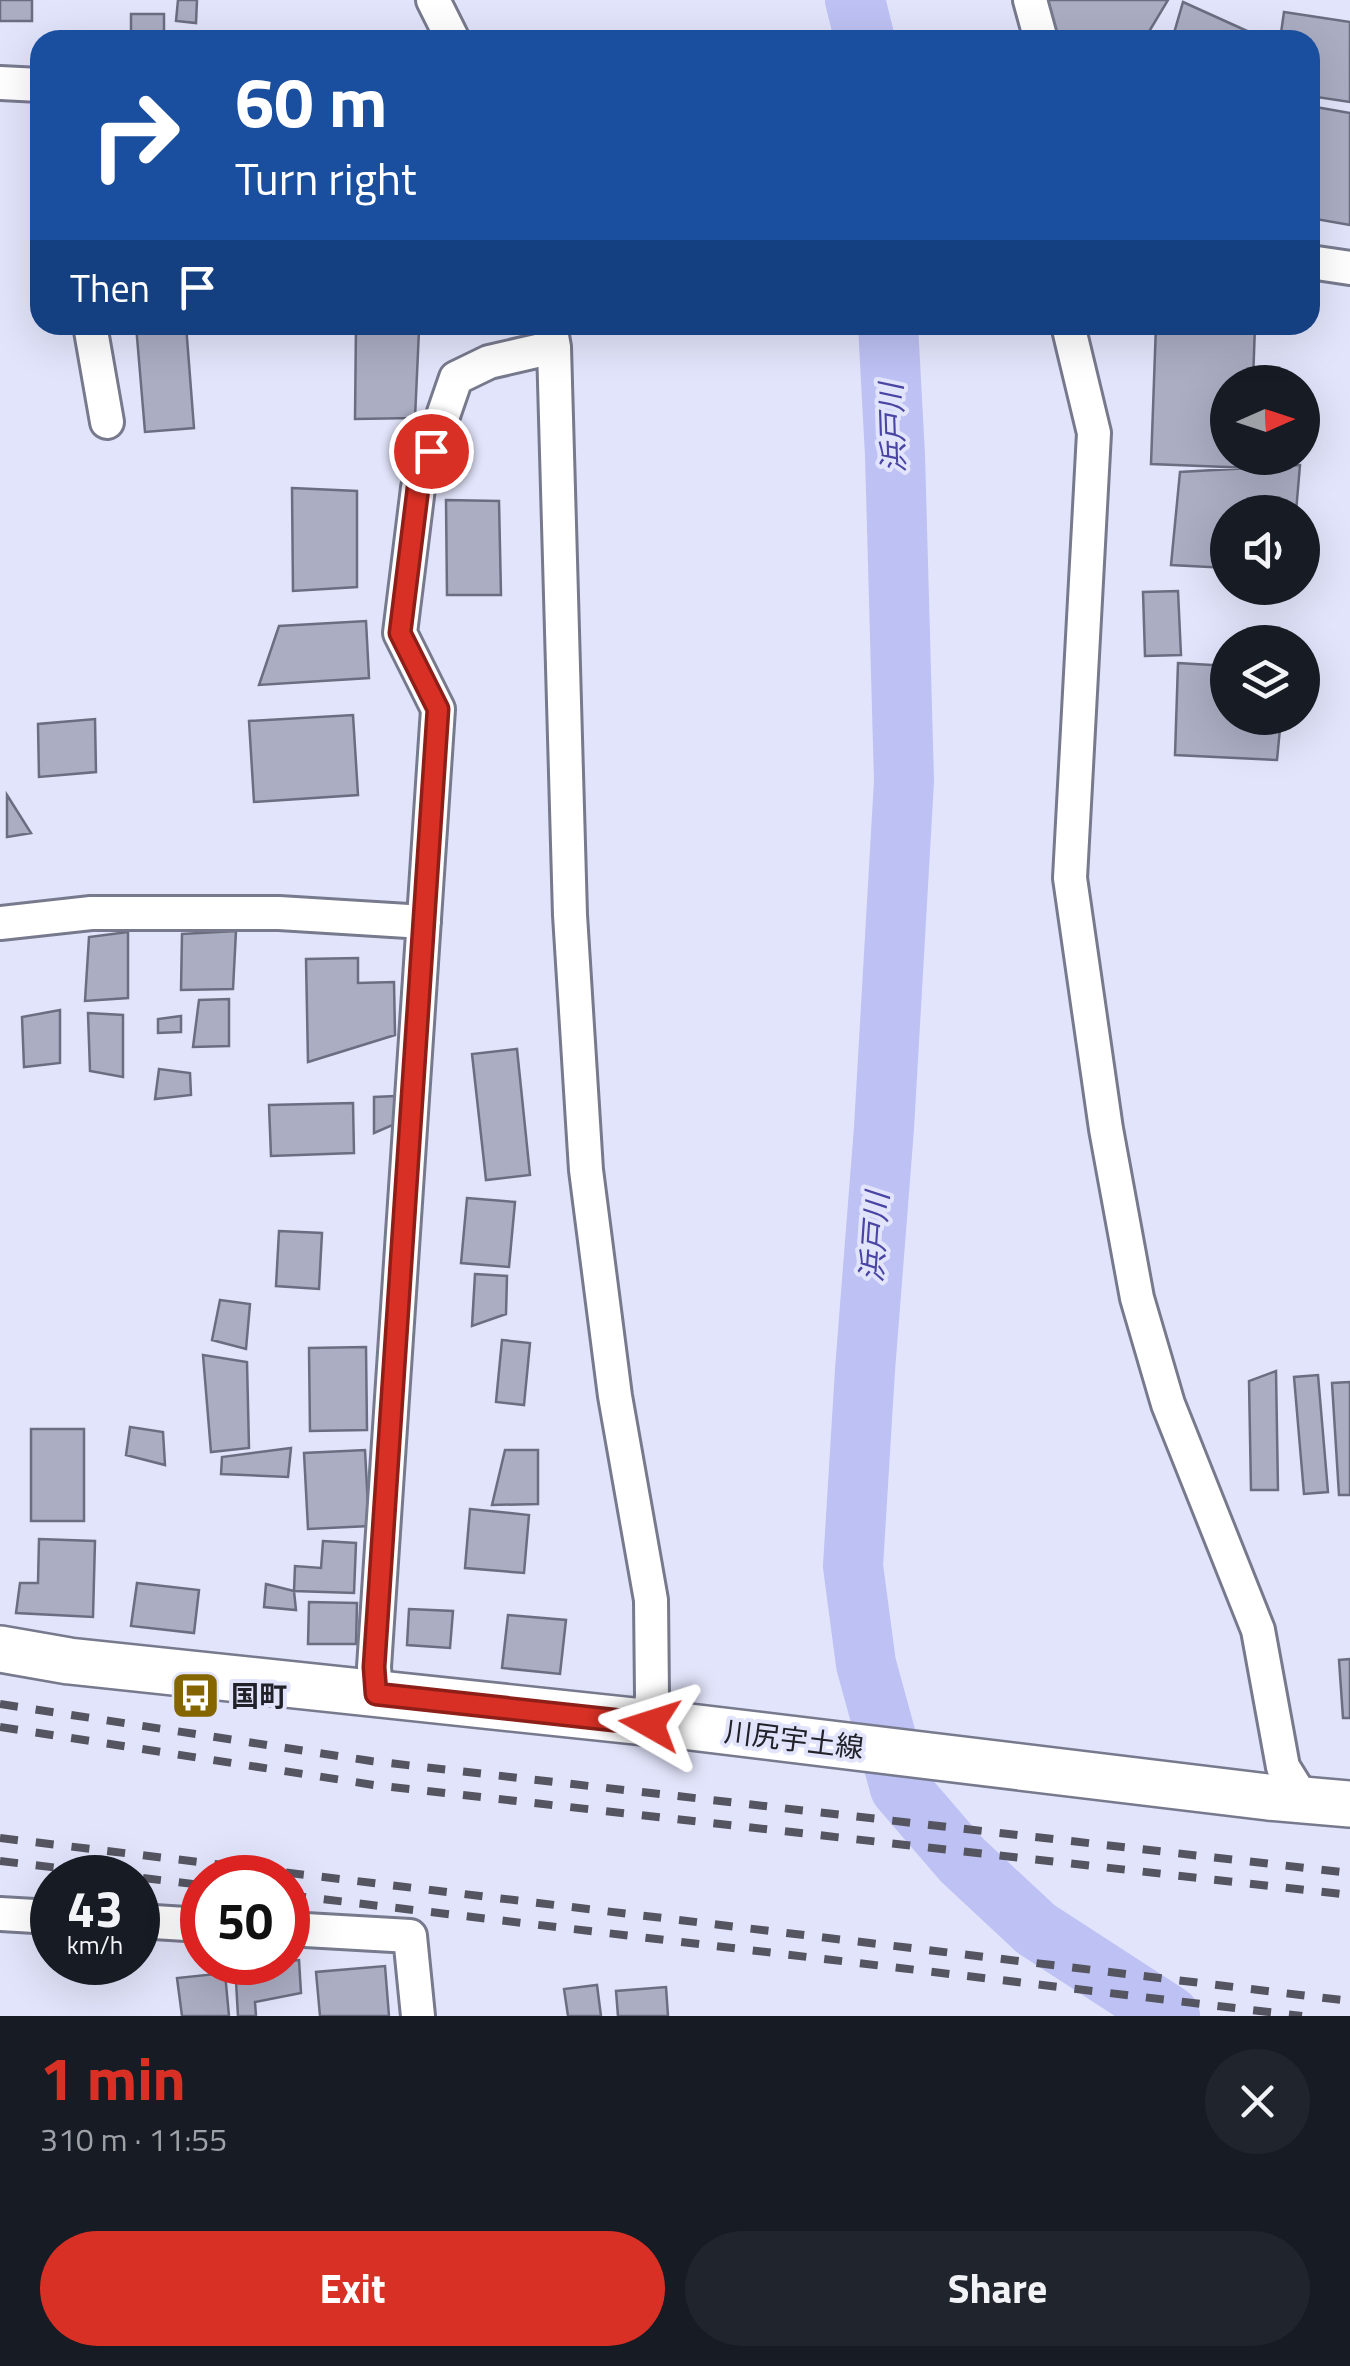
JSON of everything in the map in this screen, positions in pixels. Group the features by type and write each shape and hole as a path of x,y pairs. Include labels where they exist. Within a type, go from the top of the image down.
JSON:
{"main road":[{"name":"川尻宇土線","path":"0,1650 69,1662 666,1725 1350,1804"}],"street":[{"path":"433,0 448,30"},
{"path":"1030,0 1038,30"},
{"path":"0,83 30,84"},
{"path":"1320,264 1350,268"},
{"path":"92,335 107,422"},
{"path":"1070,335 1094,433 1070,878 1108,1145 1137,1298 1168,1404 1258,1630 1285,1798"},
{"path":"376,1694 374,1667 438,709 400,633 418,488 456,378 552,336 570,915 586,1170 615,1396 650,1600 652,1696 666,1725"},
{"path":"0,923 91,913 279,913 424,922"},
{"path":"0,1914 30,1915"},
{"path":"310,1930 410,1936 418,2016"}],"building":[{"path":"0,0 32,0 32,21 0,21"},
{"path":"178,0 197,0 196,23 176,21"},
{"path":"1046,0 1168,0 1150,30 1054,30"},
{"path":"1183,2 1245,30 1175,30"},
{"path":"1284,12 1350,22 1350,102 1320,98 1320,30 1281,30"},
{"path":"131,14 164,14 164,30 131,30"},
{"path":"1320,108 1350,113 1350,225 1320,220"},
{"path":"137,335 187,335 194,428 145,432"},
{"path":"356,335 419,335 415,418 355,419"},
{"path":"1156,335 1255,335 1254,365 1210,365 1210,466 1151,464"},
{"path":"1180,472 1299,475 1297,495 1210,495 1210,567 1171,565"},
{"path":"292,488 357,491 357,587 293,591"},
{"path":"446,500 499,501 501,595 447,595"},
{"path":"1178,591 1181,655 1145,656 1143,592"},
{"path":"366,621 369,678 259,685 279,626"},
{"path":"1178,663 1210,665 1210,735 1279,735 1277,760 1175,755"},
{"path":"353,715 358,795 254,802 249,721"},
{"path":"95,719 96,772 39,777 38,724"},
{"path":"7,795 31,833 7,837"},
{"path":"236,931 233,989 181,990 182,934"},
{"path":"128,932 128,998 85,1001 89,937"},
{"path":"358,958 358,983 394,982 395,1035 308,1062 306,959"},
{"path":"229,999 229,1046 193,1047 199,1000"},
{"path":"60,1010 60,1063 24,1067 22,1017"},
{"path":"88,1013 123,1015 123,1077 90,1071"},
{"path":"181,1016 181,1032 158,1033 158,1019"},
{"path":"517,1049 530,1175 486,1180 472,1054"},
{"path":"159,1069 190,1073 191,1095 155,1099"},
{"path":"395,1096 395,1124 374,1133 374,1097"},
{"path":"353,1103 354,1153 271,1156 269,1105"},
{"path":"467,1198 515,1202 509,1267 461,1263"},
{"path":"279,1231 322,1233 319,1289 276,1286"},
{"path":"475,1274 507,1276 506,1314 472,1326"},
{"path":"220,1300 250,1304 246,1349 212,1340"},
{"path":"502,1340 530,1343 524,1405 496,1402"},
{"path":"366,1347 367,1430 310,1431 309,1348"},
{"path":"203,1355 247,1362 249,1448 211,1452"},
{"path":"1276,1371 1278,1490 1251,1490 1249,1381"},
{"path":"1318,1375 1328,1492 1304,1494 1294,1377"},
{"path":"1350,1382 1350,1495 1339,1495 1332,1383"},
{"path":"130,1427 163,1432 165,1465 126,1455"},
{"path":"31,1429 84,1429 84,1521 31,1521"},
{"path":"291,1448 288,1477 221,1474 222,1457"},
{"path":"365,1450 369,1526 308,1529 304,1453"},
{"path":"505,1450 538,1450 538,1504 492,1505"},
{"path":"470,1509 529,1515 524,1573 465,1568"},
{"path":"39,1539 95,1541 93,1617 16,1613 20,1583 38,1583"},
{"path":"323,1541 356,1543 354,1593 294,1591 295,1566 321,1568"},
{"path":"137,1583 199,1590 194,1633 131,1626"},
{"path":"266,1584 294,1591 296,1610 264,1607"},
{"path":"309,1602 357,1603 356,1644 308,1644"},
{"path":"409,1609 453,1611 450,1648 407,1645"},
{"path":"508,1615 566,1620 560,1674 502,1668"},
{"path":"1350,1659 1350,1718 1343,1718 1339,1660"},
{"path":"385,1966 389,2016 320,2016 316,1972"},
{"path":"177,1978 180,1985 226,1985 229,2016 182,2016"},
{"path":"236,1985 301,1985 301,1993 255,2002 256,2016 238,2016"},
{"path":"597,1985 601,2016 568,2016 564,1989"},
{"path":"666,1987 668,2016 618,2016 616,1991"}],"waterway":[{"name":"浜戸川","path":"855,0 862,30"},
{"name":"浜戸川","path":"889,335 904,781 853,1566 866,1664 900,1788 962,1860 1036,1929 1170,2016"}],"railway":[{"path":"0,1704 371,1761 1350,1873"},
{"path":"0,1727 374,1785 1350,1895"},
{"path":"0,1838 1350,2001"},
{"path":"0,1861 180,1882"},
{"path":"310,1898 1302,2016"}],"place":[{"name":"国町","path":"196,1695"}],"route":[{"path":"431,451 418,488 400,633 438,709 374,1667 376,1694 650,1724"}]}
